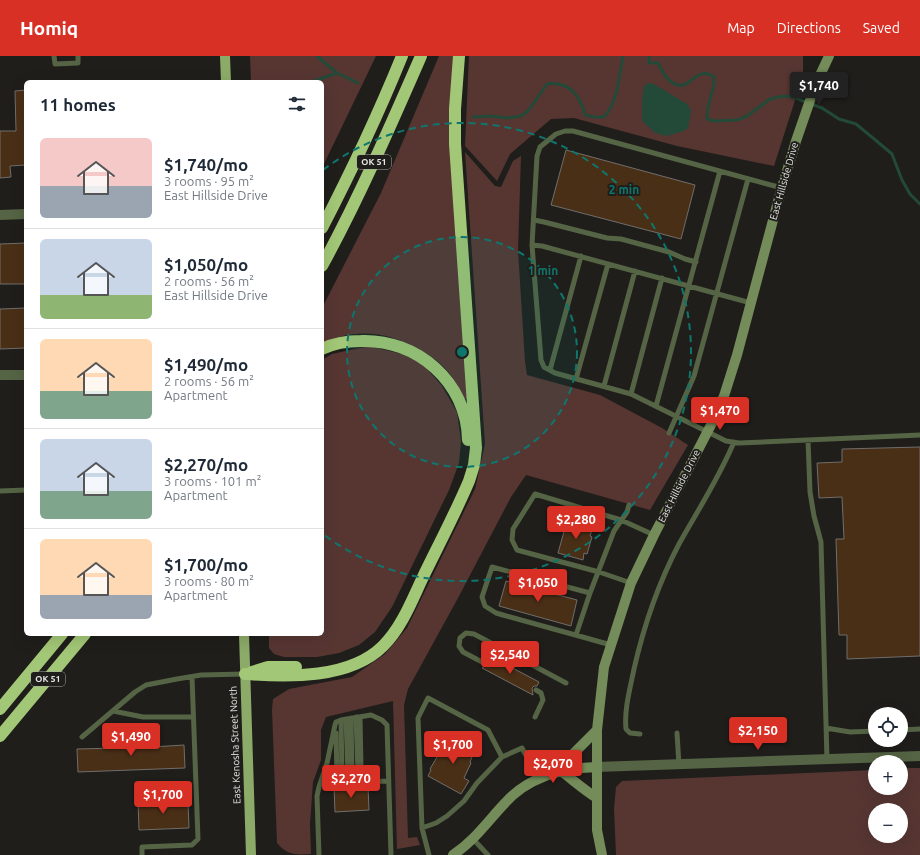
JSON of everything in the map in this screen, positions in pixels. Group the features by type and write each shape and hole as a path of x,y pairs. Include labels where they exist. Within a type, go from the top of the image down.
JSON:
{"highway":[{"path":"394,75 395,56"},
{"name":"OK 51","path":"324,224 347,179 402,56"},
{"name":"OK 51","path":"324,262 356,200 421,56"},
{"path":"245,674 268,676 315,674 341,670 363,661 384,646 401,621 469,481 474,465 476,448 455,144 455,110 459,56"},
{"path":"245,674 268,667 315,667 341,662 357,655 377,642 389,626 400,606 458,489 467,461 468,436 463,412 448,381 431,363 398,345 381,341 354,341 340,343 324,348"},
{"name":"OK 51","path":"0,709 60,636"},
{"name":"OK 51","path":"0,736 83,636"}],"main road":[{"path":"225,56 226,80"},
{"name":"East Kenosha Street North","path":"244,636 251,855"}],"street":[{"name":"East Hillside Drive","path":"602,855 597,830 596,767 597,730 604,667 631,583 707,433 724,396 782,188 803,119 815,86 829,56"},
{"path":"0,215 24,214"},
{"path":"0,375 24,375"},
{"path":"561,771 569,758 597,730"},
{"path":"453,855 473,839 505,802 526,785 538,778 561,771 596,767 920,756"},
{"path":"561,771 597,798"}],"lane":[{"path":"54,56 55,64 78,63 78,56"},
{"path":"782,188 573,131 565,131 556,134 540,147 537,156 532,245 541,360 544,368 576,379 631,394 707,433 726,441 808,440 920,435"},
{"path":"656,406 720,171"},
{"path":"669,433 694,376 748,179"},
{"path":"534,220 607,238 622,239 669,252 696,262"},
{"path":"532,245 542,246 581,256 751,303"},
{"path":"550,370 581,256"},
{"path":"576,379 608,264"},
{"path":"604,386 635,271"},
{"path":"631,394 662,278"},
{"path":"808,440 810,492 814,516 821,542 827,760"},
{"path":"640,734 630,733 626,730 626,713 639,645 648,617 660,584 679,545 720,473 734,442"},
{"path":"0,491 24,490"},
{"path":"631,583 599,572 517,550 512,540 513,529 535,494 621,520 654,535"},
{"path":"576,635 590,593 614,531 627,512 629,505"},
{"path":"590,593 492,567 482,597 485,606 496,613 611,645"},
{"path":"484,663 463,652 459,646 460,638 466,633 474,634 566,683"},
{"path":"82,737 146,685 201,676 245,674"},
{"path":"142,855 142,847 192,844 198,839 192,677"},
{"path":"535,717 543,700 541,693 536,690"},
{"path":"429,855 422,828 418,718 428,698 488,730 502,757"},
{"path":"114,711 143,717 193,717"},
{"path":"348,719 373,716 386,723 391,855"},
{"path":"323,775 347,774 362,766 348,719"},
{"path":"347,774 348,719"},
{"path":"347,774 348,719"},
{"path":"319,855 317,796 327,763 348,719"},
{"path":"826,728 850,732 868,731"},
{"path":"908,730 920,729"},
{"path":"677,733 678,765"},
{"path":"422,828 436,823 447,816 464,801 477,783 502,757 522,748 538,778"},
{"path":"320,784 388,782"},
{"path":"473,839 488,855"}],"shaded area":[{"path":"250,56 376,56 324,164 324,80 251,80"},
{"path":"439,56 455,56 470,399 465,399 449,373 435,360 418,349 395,338 383,335 359,334 347,335 324,342 324,304 381,193"},
{"path":"469,56 803,56 803,75 774,166 677,146 574,118 551,119 510,154 497,181 465,146"},
{"path":"648,83 654,84 687,104 691,110 688,128 684,131 667,136 655,133 642,121 644,86"},
{"path":"465,152 495,186 501,187 513,161 521,156 518,250 527,375 600,395 662,428 688,445 650,510 526,475 511,497 408,689 404,705 408,838 417,837 420,845 397,849 393,701 326,717 321,730 321,760 313,782 310,824 311,854 292,853 284,850 277,843 272,710 273,699 289,689 352,677 385,654 407,628 475,489 485,444"},
{"path":"369,346 402,354 422,363 442,386 457,412 461,441 459,463 449,490 392,607 375,632 359,645 339,653 317,657 284,657 274,654 269,648 269,636 324,636 324,359 332,354"},
{"path":"908,768 920,768 920,855 616,855 614,809 616,787 622,781 868,770 868,795 908,795"}],"building":[{"path":"24,90 24,165 10,166 11,177 0,178 0,131 16,131 15,91"},
{"path":"566,150 695,185 681,239 551,205"},
{"path":"24,243 24,284 0,284 0,244"},
{"path":"24,308 24,348 0,349 0,309"},
{"path":"920,447 920,656 847,659 847,635 839,635 836,539 844,539 842,497 819,498 817,463 842,462 842,449"},
{"path":"567,521 593,527 587,554 584,553 583,560 558,553"},
{"path":"506,581 577,600 571,626 499,606"},
{"path":"488,655 539,682 537,686 532,688 533,695 482,668 488,664 486,660"},
{"path":"450,735 475,749 470,762 471,763 464,778 469,781 461,794 428,776 431,770 430,769"},
{"path":"151,738 152,747 184,745 185,768 78,772 77,749 117,748 116,739"},
{"path":"368,786 369,810 335,812 334,787"},
{"path":"188,801 189,828 139,830 138,802"}],"waterway":[{"path":"317,56 337,73 358,83"},
{"path":"473,117 491,116 508,118 521,116 528,111 547,84 562,85 572,91 577,96 585,115 604,117 609,111 615,96 623,56"},
{"path":"649,56 649,63 658,63 666,77 677,85 687,83 702,74 707,74 714,77 707,119 714,121 737,120 747,116 770,99 784,96 793,97 822,108 839,119 856,124 892,154 902,180 910,194 920,204"},
{"path":"317,80 337,73"}]}
